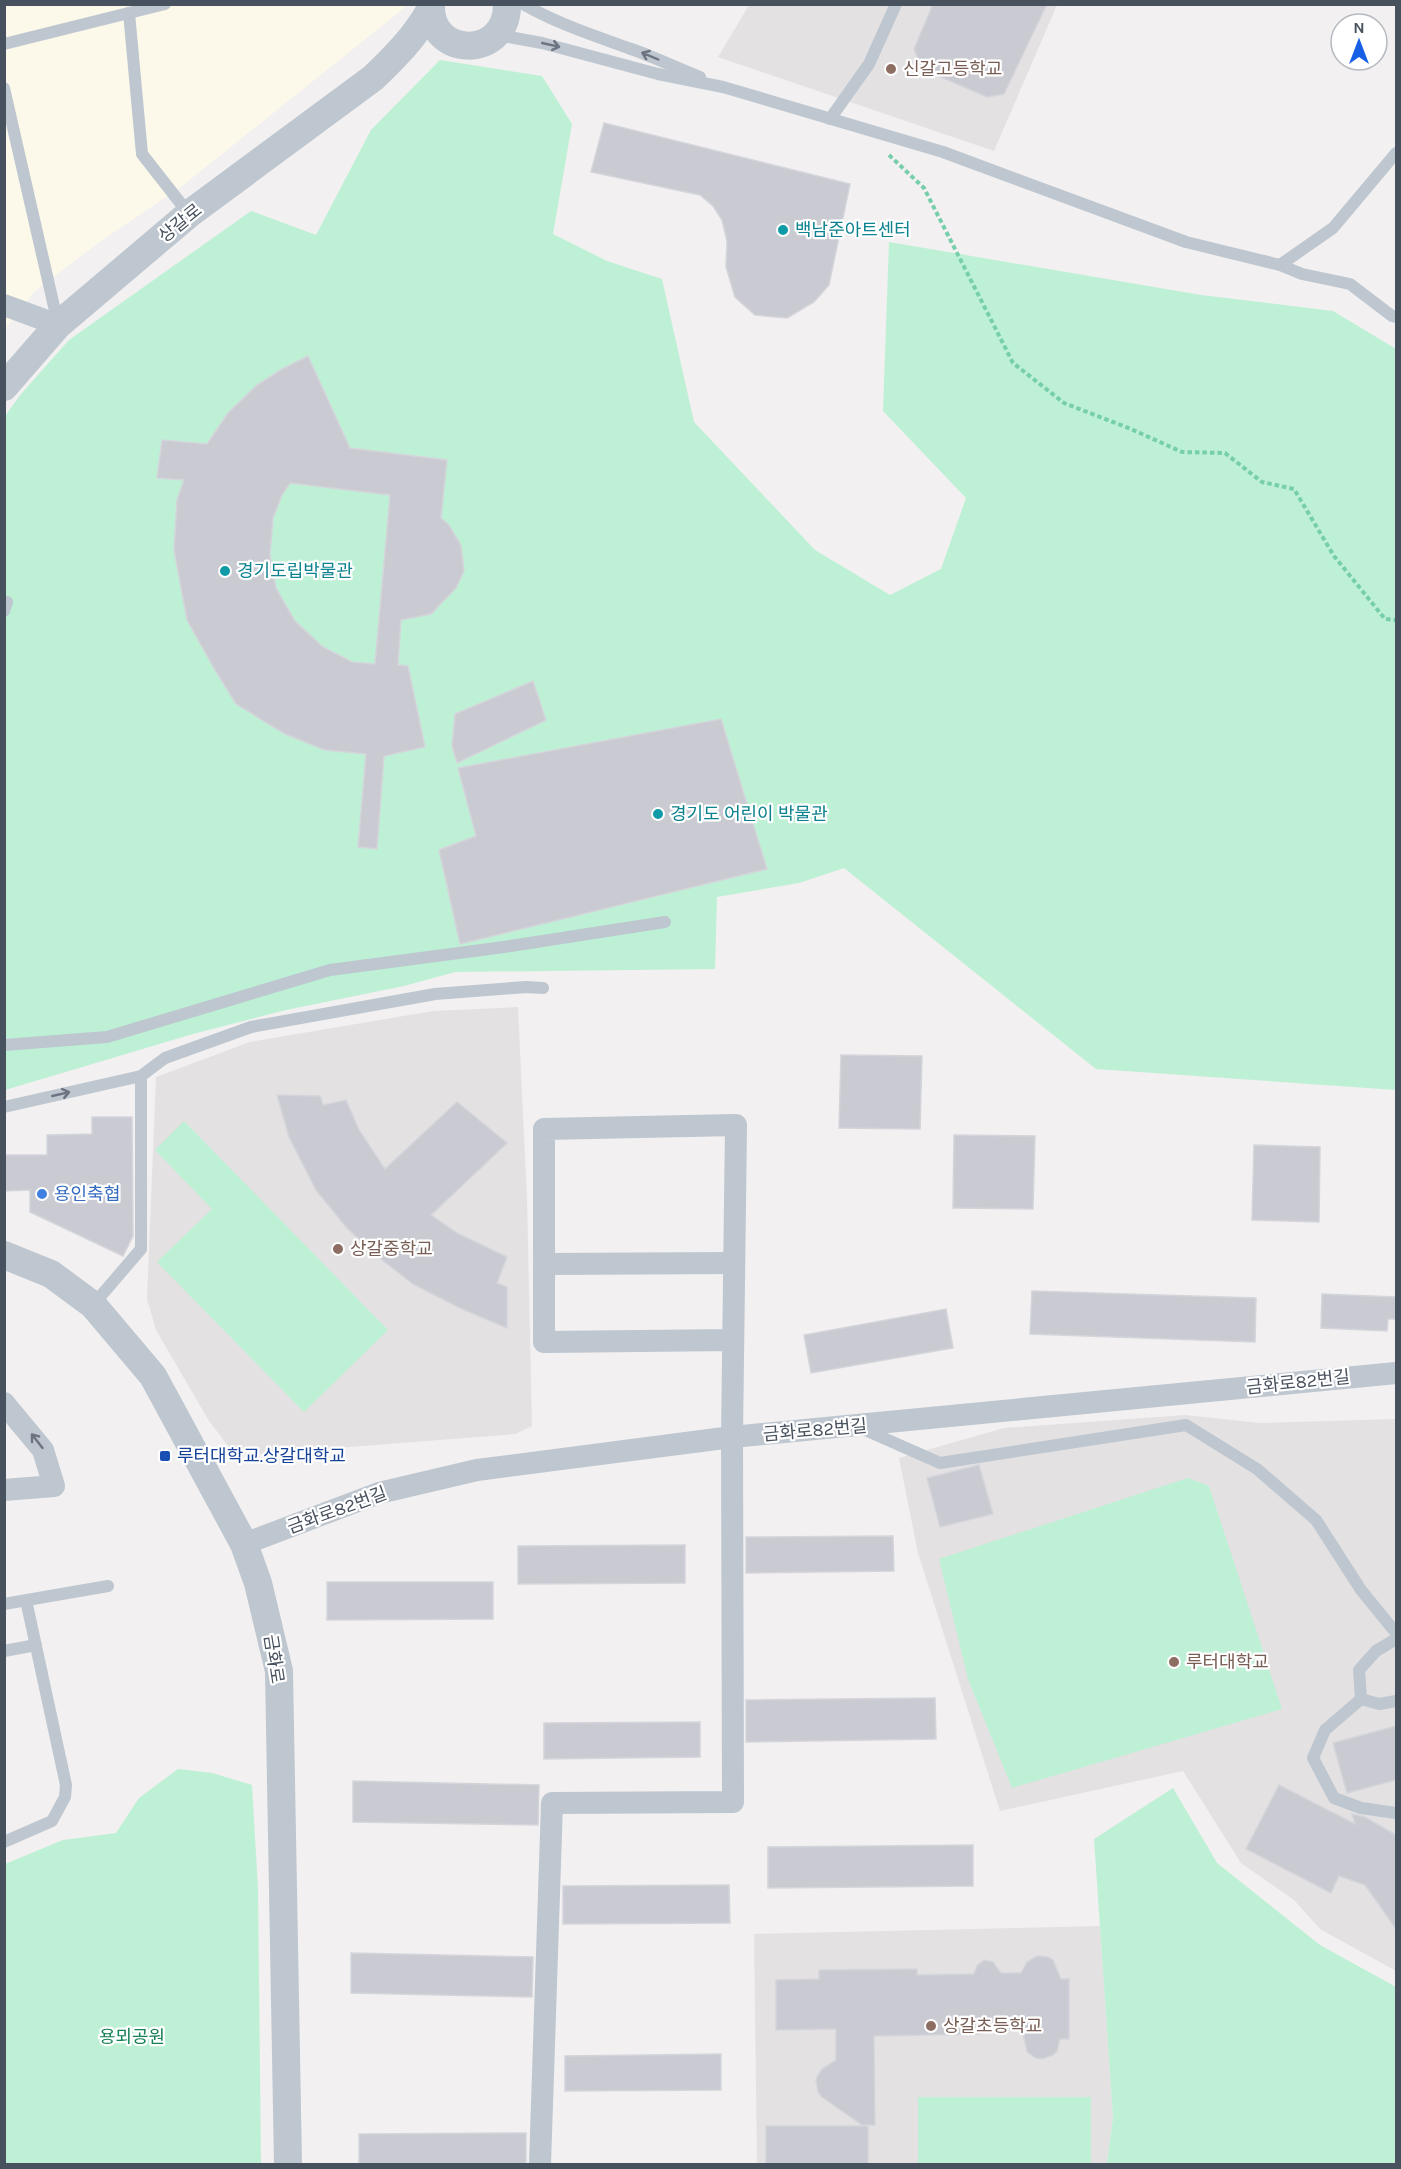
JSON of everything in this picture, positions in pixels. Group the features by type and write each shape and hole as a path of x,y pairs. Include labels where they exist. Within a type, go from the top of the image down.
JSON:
{"street":[{"path":"494,37 504,23 507,4"},
{"path":"431,7 435,27 448,40 456,44"},
{"name":"상갈로","path":"4,387 58,325 189,214 373,78 418,32 431,7"},
{"name":"상갈로","path":"373,78 423,54 456,44 473,46 494,37"},
{"path":"4,305 58,325"},
{"path":"540,2164 552,1803 733,1802 732,1437 736,1125 544,1129 544,1342 733,1341"},
{"name":"금화로","path":"4,1255 51,1274 93,1305 153,1376 244,1544 258,1583 279,1671 288,2164"},
{"path":"544,1264 734,1263"},
{"name":"금화로82번길","path":"244,1544 379,1493 477,1470 732,1437 1396,1373"},
{"path":"4,1403 44,1450 54,1486 4,1490"}],"lane":[{"path":"4,44 165,4"},
{"path":"523,4 577,31 633,49 723,87"},
{"path":"830,118 869,64 896,4"},
{"path":"129,13 142,154 189,214"},
{"path":"494,37 542,43 658,74 723,87 943,152 1186,242 1280,265 1302,274 1350,284 1392,316 1396,316"},
{"path":"4,88 58,325"},
{"path":"1280,265 1333,228 1396,153"},
{"path":"4,1045 107,1037 330,970 504,947 665,922"},
{"path":"4,1107 141,1076 165,1058 251,1027 435,994 525,987 543,988"},
{"path":"93,1305 141,1249 141,1076"},
{"path":"857,1426 940,1463 1186,1425 1257,1468 1316,1520 1361,1590 1396,1634"},
{"path":"4,1604 108,1586"},
{"path":"4,1842 52,1821 64,1797 66,1785 26,1600"},
{"path":"1360,1700 1359,1670 1376,1651 1396,1639"},
{"path":"4,1651 36,1645"},
{"path":"1360,1700 1379,1704 1396,1701"},
{"path":"1360,1700 1325,1730 1313,1758 1334,1798 1361,1808 1396,1813"}],"path":[{"path":"860,127 924,188 1013,363 1064,403 1182,452 1225,453 1262,482 1294,489 1334,556 1385,619 1396,620"}],"shaded area":[{"path":"5,5 408,5 181,187 98,243 34,292 5,329"},
{"name":"신갈고등학교","path":"749,5 1057,5 994,151 718,57"},
{"name":"상갈중학교","path":"518,1007 527,1200 532,1426 515,1434 236,1456 209,1421 156,1330 147,1299 156,1077 250,1042 433,1011"},
{"name":"루터대학교","path":"1185,1415 1260,1423 1396,1419 1396,1971 1320,1929 1294,1900 1241,1863 1183,1771 1000,1811 918,1553 899,1458 1004,1428"},
{"name":"상갈초등학교","path":"1100,1926 1113,2117 1107,2164 757,2164 754,1934"}],"green space":[{"path":"440,60 542,76 572,124 553,234 607,261 662,279 694,422 815,550 890,595 941,569 966,498 883,411 889,242 1201,295 1333,311 1396,349 1396,1090 1096,1069 844,868 799,883 717,897 715,969 455,972 404,986 286,1010 193,1034 5,1090 5,416 21,394 69,340 251,211 316,235 371,130"},
{"path":"184,1121 388,1330 304,1412 157,1262 212,1209 155,1150"},
{"path":"1188,1478 1209,1486 1282,1709 1012,1788 968,1679 939,1559"},
{"name":"용뫼공원","path":"178,1769 212,1773 252,1785 258,1889 261,2164 5,2164 5,1864 63,1840 116,1833 139,1798"},
{"path":"1173,1788 1217,1863 1320,1945 1396,1987 1396,2164 1107,2164 1113,2117 1094,1839"},
{"path":"918,2097 1091,2097 1091,2164 918,2164"}],"building":[{"path":"933,4 1047,4 1004,94 987,97 922,69 914,49"},
{"name":"백남준아트센터","path":"604,123 850,184 829,285 814,302 787,318 755,315 735,297 726,267 727,241 722,220 713,206 700,195 591,172"},
{"name":"경기도립박물관","path":"308,356 350,448 447,460 441,518 448,524 461,545 464,571 456,588 431,614 401,620 398,665 408,666 425,747 384,756 377,849 358,847 366,754 325,750 285,734 236,704 215,670 187,620 174,550 177,500 184,480 157,478 162,440 207,444 228,413 257,385","holes":["290,483 390,495 375,664 352,662 323,647 295,621 276,588 270,555 273,518 282,495"]},
{"path":"533,681 546,720 457,763 452,746 455,714"},
{"name":"경기도 어린이 박물관","path":"721,719 767,869 460,944 439,850 476,836 458,768"},
{"path":"841,1055 922,1056 920,1129 839,1128"},
{"path":"277,1095 320,1096 323,1105 346,1100 359,1130 385,1169 457,1102 507,1143 431,1215 457,1233 507,1257 497,1283 507,1287 507,1328 462,1309 413,1284 347,1228 316,1190 289,1137"},
{"path":"92,1117 132,1117 133,1236 123,1256 30,1212 30,1190 4,1191 4,1155 47,1155 47,1135 92,1134"},
{"path":"954,1135 1035,1136 1033,1209 953,1208"},
{"path":"1254,1145 1320,1147 1319,1222 1252,1220"},
{"path":"1032,1291 1256,1298 1255,1342 1030,1334"},
{"path":"1322,1294 1396,1297 1396,1319 1388,1319 1387,1331 1321,1328"},
{"path":"946,1309 953,1348 811,1373 804,1335"},
{"path":"979,1465 993,1514 940,1527 927,1478"},
{"path":"893,1536 894,1571 746,1573 746,1537"},
{"path":"685,1545 685,1583 518,1584 518,1546"},
{"path":"327,1582 493,1582 493,1619 327,1620"},
{"path":"935,1698 936,1739 746,1742 746,1700"},
{"path":"700,1722 700,1757 544,1759 544,1723"},
{"path":"1396,1726 1396,1780 1347,1793 1333,1743"},
{"path":"353,1781 539,1785 538,1825 353,1822"},
{"path":"1279,1785 1355,1824 1352,1814 1365,1817 1396,1835 1396,1929 1365,1885 1339,1876 1331,1893 1246,1849"},
{"path":"973,1845 973,1886 768,1888 768,1847"},
{"path":"729,1885 730,1923 563,1924 563,1886"},
{"path":"351,1953 533,1957 532,1997 351,1993"},
{"path":"1037,1956 1053,1960 1061,1979 1069,1979 1069,2039 1060,2039 1057,2051 1042,2059 1027,2052 1022,2028 982,2028 982,2034 874,2036 875,2125 862,2125 818,2092 816,2080 818,2075 822,2069 836,2060 836,2029 776,2030 776,1980 819,1979 819,1970 917,1969 917,1975 974,1974 977,1966 984,1960 993,1962 1001,1973 1021,1973 1027,1962"},
{"path":"721,2054 721,2090 565,2091 565,2056"},
{"path":"766,2126 868,2126 868,2164 766,2164"},
{"path":"526,2133 526,2164 359,2164 359,2134"}],"place":[{"name":"신갈고등학교","path":"891,69"},
{"name":"백남준아트센터","path":"783,230"},
{"name":"경기도립박물관","path":"225,571"},
{"name":"경기도 어린이 박물관","path":"658,814"},
{"name":"용인축협","path":"42,1194"},
{"name":"상갈중학교","path":"338,1249"},
{"name":"루터대학교.상갈대학교","path":"165,1456"},
{"name":"루터대학교","path":"1174,1662"},
{"name":"상갈초등학교","path":"931,2026"}]}
